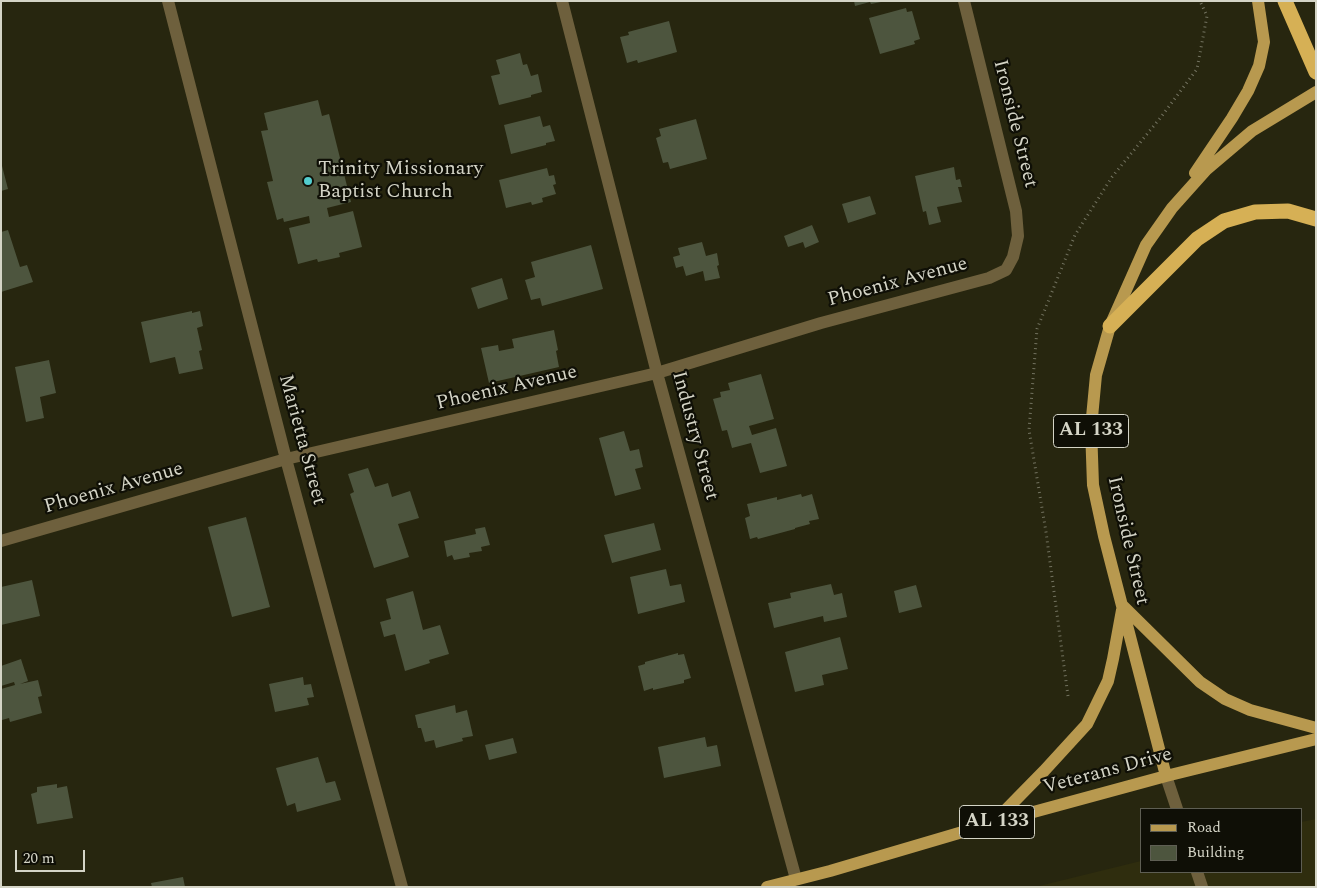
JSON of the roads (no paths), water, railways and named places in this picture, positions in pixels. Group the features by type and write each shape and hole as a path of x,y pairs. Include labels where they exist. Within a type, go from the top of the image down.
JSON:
{"highway":[{"path":"1285,1 1316,72"},
{"path":"1110,326 1197,239 1224,221 1255,212 1288,211 1316,219"}],"main road":[{"path":"1172,208 1248,92 1259,66 1264,42 1258,1"},
{"name":"Ironside Street","path":"1166,776 1104,536 1093,485 1091,428 1096,375 1110,326 1146,245 1172,208 1206,170 1252,131 1316,92"},
{"path":"1122,605 1200,682 1225,699 1250,710 1316,728"},
{"path":"993,823 1087,724 1108,681 1114,659 1122,605"},
{"name":"Veterans Drive","path":"767,887 1166,776 1316,739"}],"street":[{"name":"Marietta Street","path":"168,1 286,459 402,887"},
{"name":"Industry Street","path":"562,1 657,373 796,879"},
{"name":"Ironside Street","path":"964,1 1016,211 1018,236 1013,257"},
{"name":"Phoenix Avenue","path":"1,541 286,459 657,373 821,323 990,278 1006,270 1013,257"},
{"name":"Ironside Street","path":"1166,776 1177,808"},
{"path":"1198,873 1202,887"}],"place":[{"name":"Trinity Missionary Baptist Church","path":"308,181"}]}
